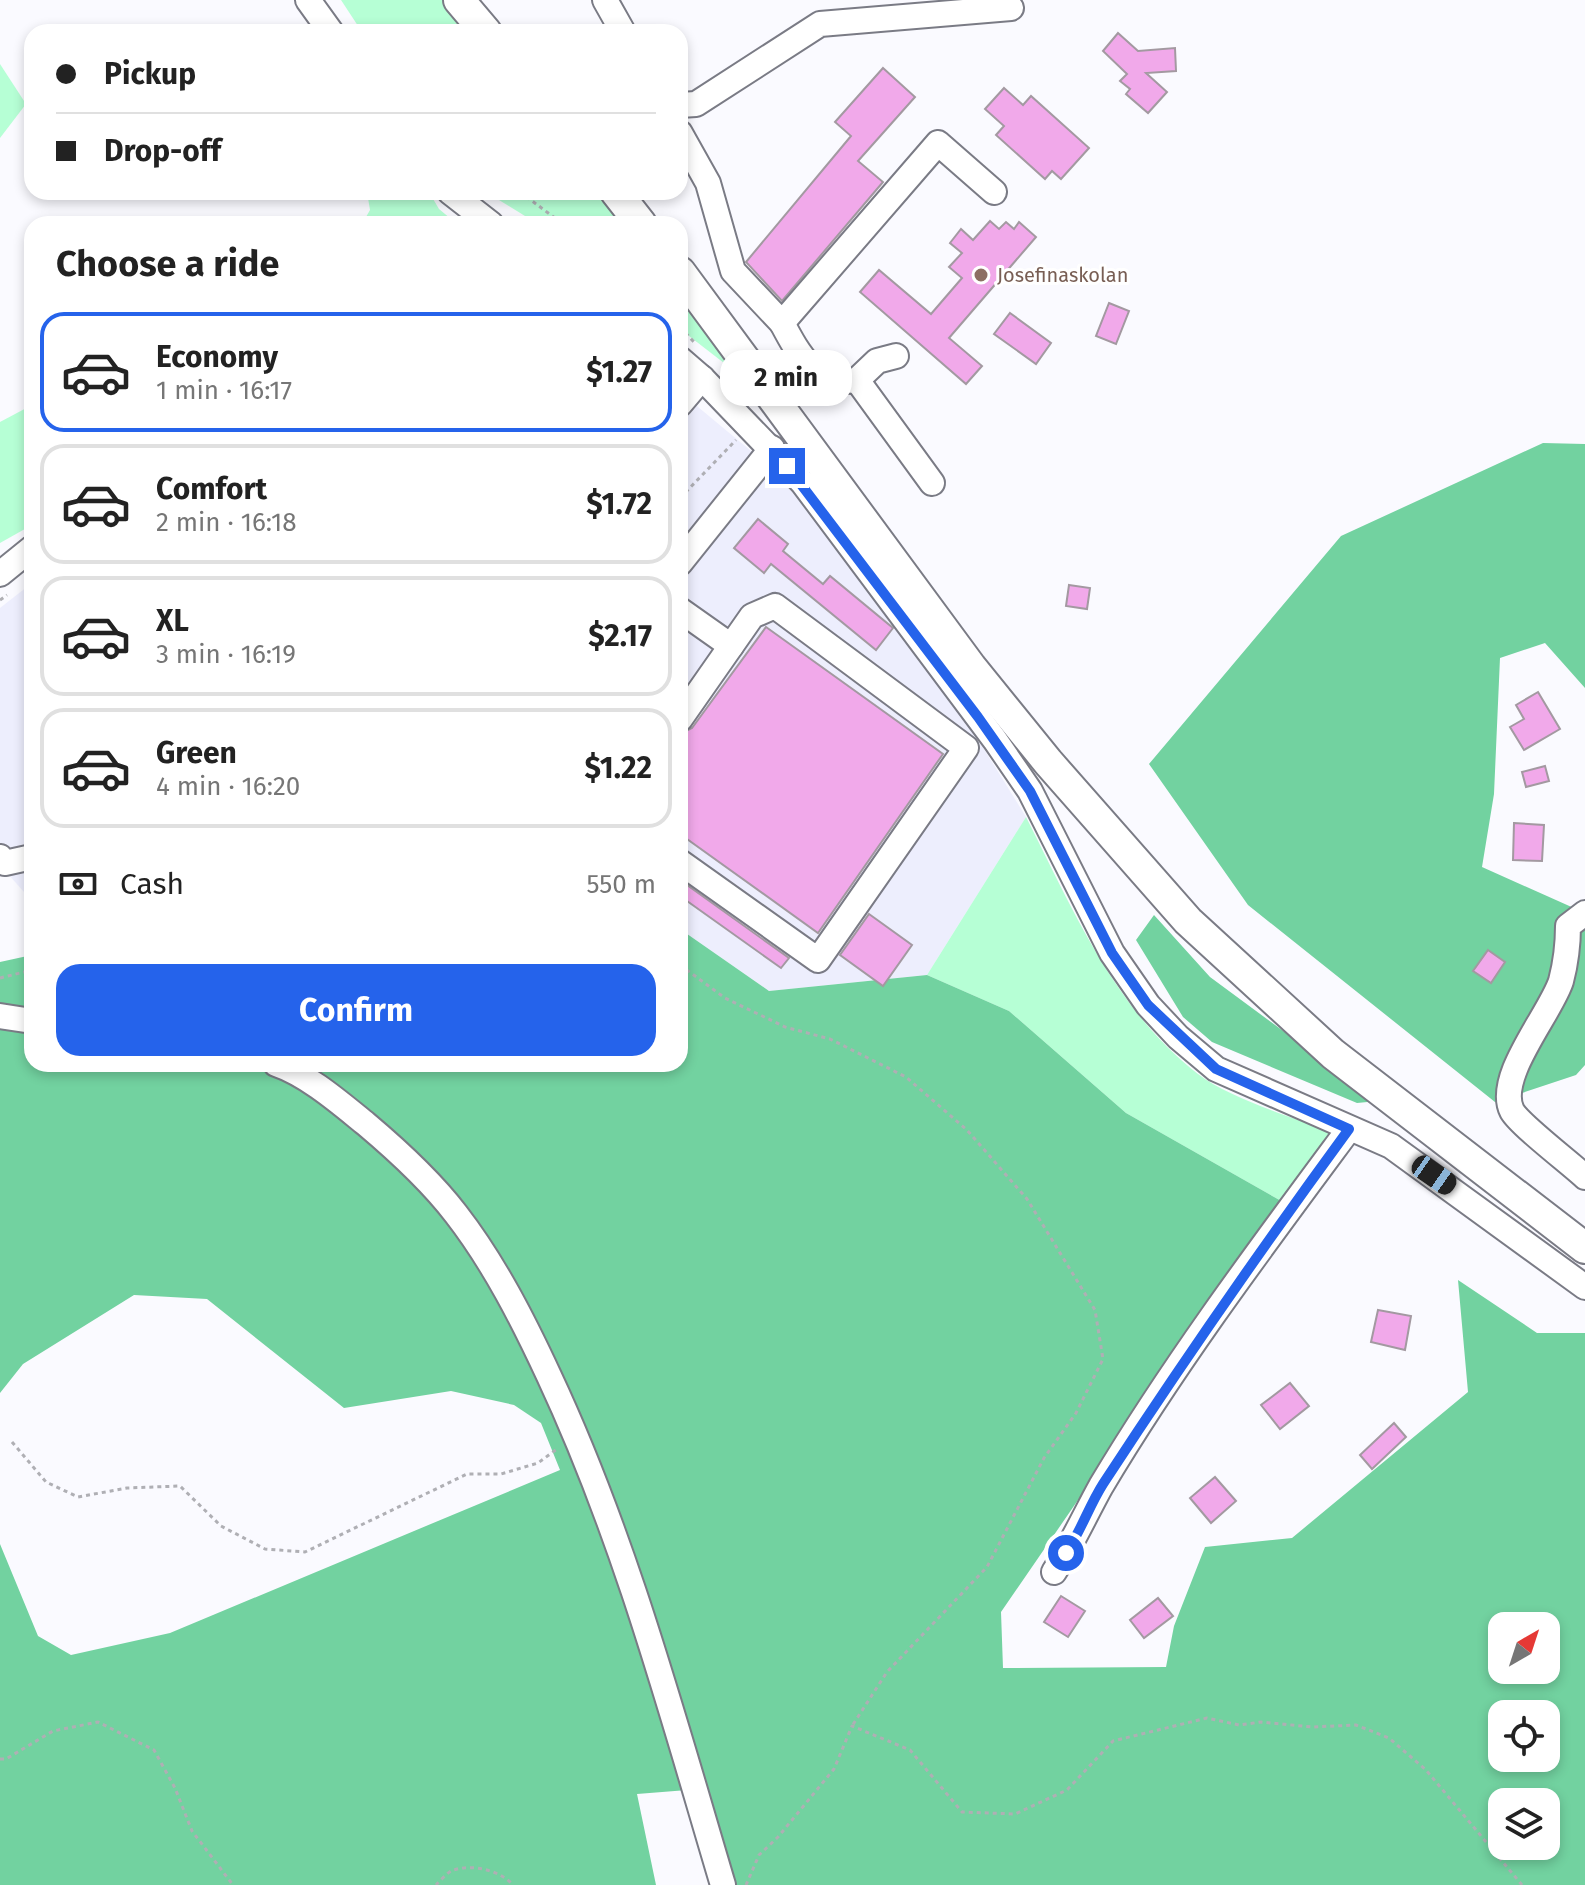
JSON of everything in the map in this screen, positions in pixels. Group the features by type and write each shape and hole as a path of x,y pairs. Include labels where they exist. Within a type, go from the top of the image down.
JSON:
{"main road":[{"path":"459,0 479,24"},
{"path":"622,200 635,216"},
{"path":"688,283 971,667 1048,762 1188,921 1333,1054 1585,1248"}],"street":[{"path":"308,0 325,24"},
{"path":"605,0 618,24"},
{"path":"688,104 696,104 820,24 1011,8"},
{"path":"782,323 938,143 994,192"},
{"path":"688,147 708,183 733,271 782,323 801,359 828,380 840,383 857,380 877,361 896,356"},
{"path":"460,200 481,216"},
{"path":"688,366 750,425 803,483 995,740 1030,791 1112,953 1148,1005 1216,1069 1391,1146 1585,1287"},
{"path":"688,395 702,378"},
{"path":"857,380 932,483"},
{"path":"688,553 772,448"},
{"path":"0,574 24,554"},
{"path":"688,708 752,616 775,606 966,748 818,960 688,868"},
{"path":"688,616 731,646"},
{"path":"0,857 5,863 24,859"},
{"path":"1585,913 1568,926 1568,952 1560,984 1516,1068 1509,1093 1512,1111 1585,1177"},
{"path":"0,1016 24,1020"},
{"path":"289,1072 341,1104 402,1154 456,1213 496,1274 532,1340 576,1434 621,1555 723,1885"},
{"path":"1054,1572 1079,1535 1100,1489 1161,1396 1248,1266 1349,1129"}],"path":[{"path":"531,200 552,216"},
{"path":"688,490 750,425"},
{"path":"688,971 725,998 785,1027 830,1039 906,1077 967,1130 1027,1199 1095,1310 1103,1359 1076,1413 1044,1458 987,1567 887,1672 852,1726 834,1769 778,1837 759,1855 746,1885"},
{"path":"0,978 24,972"},
{"path":"12,1442 46,1482 78,1497 127,1488 180,1486 221,1526 265,1549 305,1552 467,1474 501,1474 538,1463 576,1434"},
{"path":"852,1726 910,1750 962,1812 1015,1814 1067,1790 1113,1741 1207,1718 1239,1725 1261,1722 1312,1727 1356,1725 1389,1738 1426,1770 1522,1885"},
{"path":"0,1759 6,1759 53,1731 98,1722 154,1750 175,1788 192,1831 233,1885"},
{"path":"436,1885 450,1872 483,1868 507,1878 513,1885"}],"shaded area":[{"path":"688,399 792,485 971,728 1026,817 927,975 769,991 688,935"},
{"path":"24,589 24,892 0,865 0,608"}],"green space":[{"path":"341,0 442,0 463,24 357,24"},
{"path":"0,64 24,101 24,107 0,138"},
{"path":"368,200 434,200 447,216 367,216 370,210"},
{"path":"499,200 610,200 622,216 525,216"},
{"path":"688,298 750,376 724,363 688,335"},
{"path":"24,409 24,530 0,543 0,422"},
{"path":"1543,443 1585,444 1585,688 1545,643 1500,658 1494,794 1482,867 1585,913 1585,1065 1576,1075 1495,1102 1248,905 1149,764 1341,536"},
{"path":"1026,817 1098,956 1119,989 1169,1048 1198,1074 1228,1092 1333,1132 1283,1202 1126,1113 1009,1011 927,975"},
{"path":"1154,915 1210,977 1378,1101 1357,1103 1212,1042 1183,1017 1136,940"},
{"path":"688,935 769,991 927,975 1009,1011 1126,1113 1283,1202 1001,1612 1003,1668 1166,1667 1174,1626 1205,1547 1292,1538 1468,1392 1458,1280 1537,1333 1585,1333 1585,1885 733,1885 700,1789 637,1794 656,1885 0,1885 0,1544 38,1636 71,1655 170,1633 560,1470 541,1423 514,1405 451,1391 344,1408 207,1299 134,1295 23,1364 0,1393 0,962 24,957 24,1072 688,1072"}],"building":[{"path":"1118,33 1138,51 1175,48 1176,71 1146,73 1167,92 1148,113 1126,94 1130,89 1120,81 1127,74 1103,51"},
{"path":"883,68 915,97 858,161 883,182 782,301 746,262 851,136 835,122"},
{"path":"1004,88 1023,105 1031,96 1089,148 1061,179 1052,171 1045,179 996,135 1004,126 985,109"},
{"path":"990,221 999,229 1006,222 1014,229 1019,222 1036,237 949,338 982,366 966,384 860,292 879,270 931,314 962,278 949,267 962,253 950,243 961,229 973,240"},
{"path":"1109,303 1129,311 1116,344 1096,336"},
{"path":"1010,313 1051,343 1036,364 994,334"},
{"path":"758,519 788,544 783,551 823,584 830,576 893,628 876,650 771,564 764,573 734,548"},
{"path":"1069,585 1090,588 1087,609 1066,606"},
{"path":"766,627 943,754 818,933 688,840 688,730"},
{"path":"1538,692 1560,729 1524,750 1510,727 1524,719 1516,705"},
{"path":"1545,766 1549,781 1526,787 1522,772"},
{"path":"1514,823 1544,825 1542,861 1513,860"},
{"path":"688,886 789,958 781,968 688,902"},
{"path":"869,914 912,945 883,986 840,955"},
{"path":"1488,950 1505,962 1491,983 1473,971"},
{"path":"1378,1310 1411,1316 1405,1350 1371,1342"},
{"path":"1290,1383 1309,1406 1280,1429 1261,1405"},
{"path":"1394,1423 1406,1437 1372,1469 1360,1455"},
{"path":"1215,1477 1236,1501 1211,1523 1190,1498"},
{"path":"1061,1596 1085,1611 1068,1637 1044,1622"},
{"path":"1158,1598 1173,1616 1144,1638 1130,1620"}],"place":[{"name":"Josefinaskolan","path":"981,275"}],"route":[{"path":"787,466 803,483 978,717 1030,791 1112,953 1148,1005 1178,1037 1216,1069 1349,1129 1248,1266 1161,1396 1100,1489 1079,1535 1066,1553"}]}
